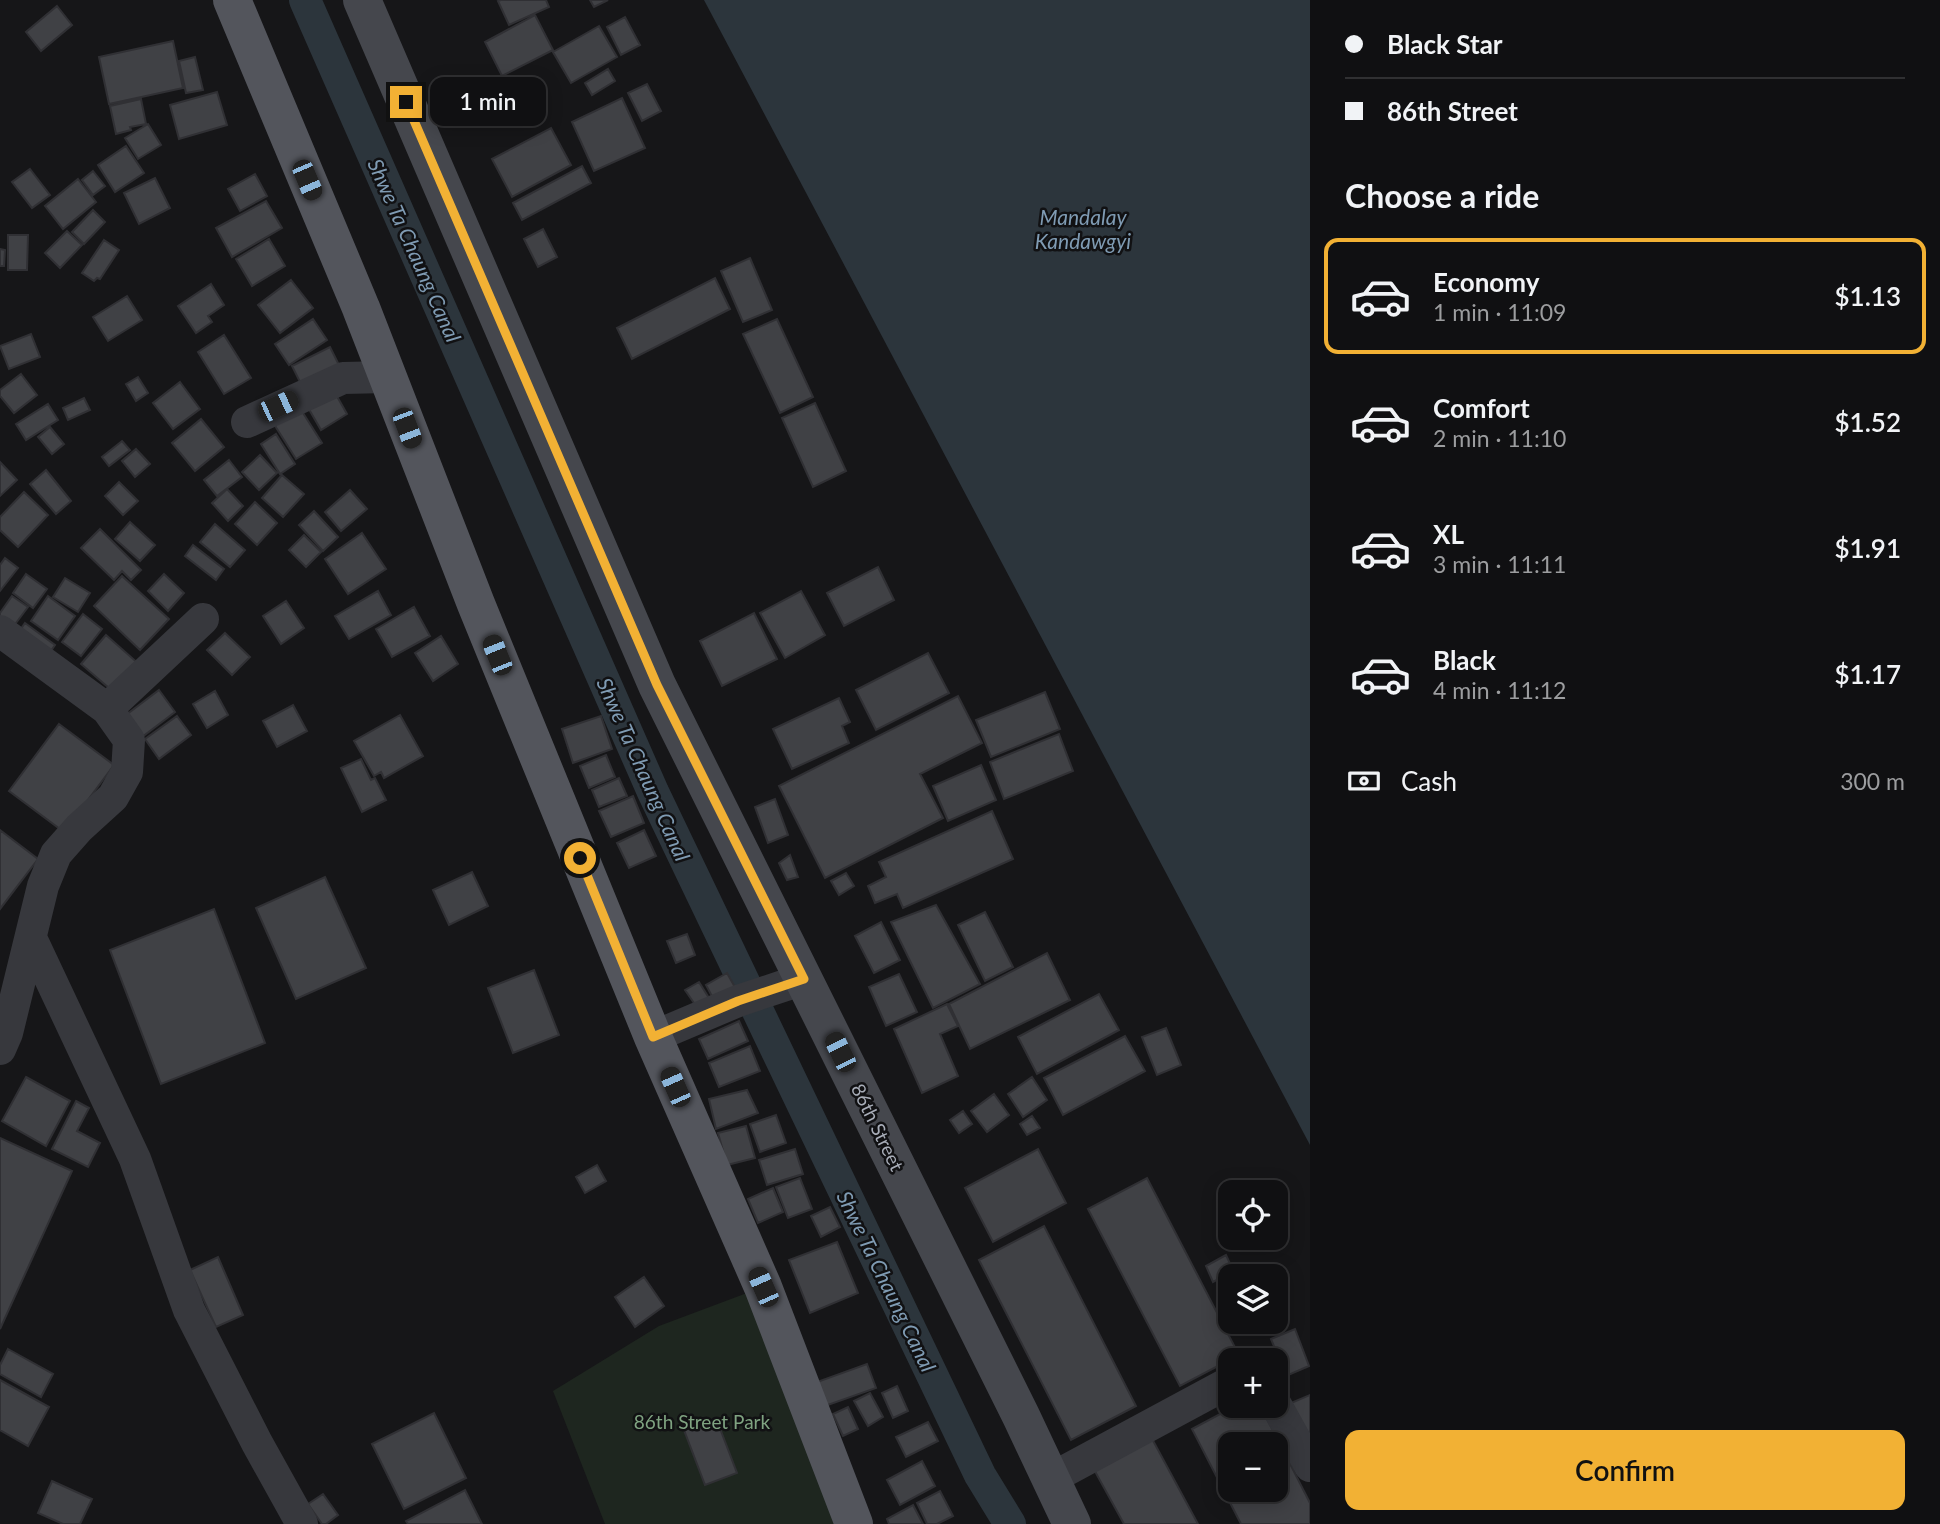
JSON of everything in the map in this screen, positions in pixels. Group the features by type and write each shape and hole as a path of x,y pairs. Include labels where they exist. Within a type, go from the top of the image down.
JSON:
{"main road":[{"path":"232,0 388,377 481,617 653,1037 763,1287 854,1524"},
{"name":"86th Street","path":"362,0 657,685 792,983 1021,1416 1072,1524"}],"street":[{"path":"247,422 317,388 343,379 388,377"},
{"path":"107,709 202,619"},
{"path":"0,631 107,709 129,740 127,772 113,797 79,828 56,854 43,886 7,1033 0,1049"},
{"path":"0,660 48,665"},
{"path":"31,938 135,1159 189,1310 302,1524"},
{"path":"653,1037 738,1001 792,983"},
{"path":"1050,1479 1218,1388"},
{"path":"1283,1418 1310,1466"}],"green space":[{"name":"86th Street Park","path":"763,1287 854,1524 605,1524 553,1391 659,1326"}],"water":[{"name":"Mandalay Kandawgyi","path":"704,0 1310,0 1310,1145"}],"building":[{"path":"546,0 549,7 509,25 498,1"},
{"path":"590,0 608,0 594,7"},
{"path":"57,6 72,25 41,51 26,32"},
{"path":"535,15 553,50 502,76 485,42"},
{"path":"625,17 640,45 621,55 607,27"},
{"path":"599,26 617,57 571,83 553,52"},
{"path":"173,41 183,88 109,104 99,57"},
{"path":"195,57 203,90 186,93 179,61"},
{"path":"608,69 615,81 592,95 585,83"},
{"path":"647,84 661,111 642,121 628,93"},
{"path":"217,92 227,125 179,139 170,105"},
{"path":"622,98 645,148 594,171 572,122"},
{"path":"141,99 146,124 130,127 131,130 116,134 110,106"},
{"path":"148,124 161,145 138,159 125,138"},
{"path":"551,128 571,165 512,197 492,159"},
{"path":"126,146 144,173 115,192 98,165"},
{"path":"582,166 591,183 522,220 513,203"},
{"path":"30,169 50,195 32,208 12,182"},
{"path":"93,171 105,186 93,195 82,180"},
{"path":"255,174 267,196 240,211 228,189"},
{"path":"155,178 170,208 139,224 124,193"},
{"path":"78,179 96,202 63,229 45,206"},
{"path":"266,201 282,228 232,257 216,228"},
{"path":"93,210 105,222 84,244 72,232"},
{"path":"543,229 557,257 538,267 524,239"},
{"path":"67,231 82,245 60,268 45,253"},
{"path":"8,235 28,235 27,270 8,270"},
{"path":"269,239 285,266 252,286 236,259"},
{"path":"104,240 119,250 100,279 94,281 82,273"},
{"path":"0,249 5,250 4,266 0,266"},
{"path":"750,258 772,310 743,322 721,271"},
{"path":"715,278 730,309 632,359 617,328"},
{"path":"291,280 313,308 280,333 258,305"},
{"path":"211,284 224,305 208,316 212,322 196,333 178,306"},
{"path":"127,296 142,320 108,341 93,317"},
{"path":"313,319 327,340 289,365 275,344"},
{"path":"777,319 813,397 780,413 743,334"},
{"path":"31,334 40,357 9,369 0,346"},
{"path":"224,335 251,378 224,394 198,352"},
{"path":"330,347 339,365 301,384 292,366"},
{"path":"21,374 37,395 14,413 0,396 0,390"},
{"path":"138,377 148,393 136,401 126,384"},
{"path":"180,382 200,409 173,429 153,403"},
{"path":"330,384 347,414 321,430 303,399"},
{"path":"84,398 90,410 68,420 63,408"},
{"path":"815,403 846,471 813,487 782,418"},
{"path":"48,404 58,420 26,440 16,424"},
{"path":"298,405 322,443 296,459 272,421"},
{"path":"201,419 224,447 195,471 172,443"},
{"path":"50,427 64,444 52,454 38,437"},
{"path":"276,434 295,464 280,474 261,444"},
{"path":"122,441 130,450 109,466 102,457"},
{"path":"136,449 150,464 135,477 122,461"},
{"path":"260,455 277,473 259,490 242,472"},
{"path":"229,460 242,477 217,496 204,480"},
{"path":"0,462 17,480 0,496"},
{"path":"46,470 71,501 56,514 30,484"},
{"path":"282,475 304,494 283,517 262,498"},
{"path":"119,482 138,501 123,515 105,496"},
{"path":"227,489 243,506 228,521 212,503"},
{"path":"350,490 367,509 341,531 325,512"},
{"path":"24,492 48,515 18,547 0,530 0,517"},
{"path":"255,502 277,523 257,545 235,524"},
{"path":"314,511 338,537 323,551 299,525"},
{"path":"130,522 155,545 140,561 115,539"},
{"path":"215,524 245,550 230,567 200,542"},
{"path":"100,529 141,570 131,580 122,571 114,580 81,548"},
{"path":"362,533 386,569 348,594 325,559"},
{"path":"304,535 321,552 306,567 289,550"},
{"path":"193,545 224,569 216,580 185,556"},
{"path":"5,558 18,568 0,591 0,565"},
{"path":"878,567 894,600 844,626 827,593"},
{"path":"26,574 47,589 33,608 13,593"},
{"path":"164,574 184,593 168,611 148,591"},
{"path":"122,576 169,619 140,650 94,606"},
{"path":"65,578 90,593 78,612 53,597"},
{"path":"378,591 391,615 349,639 335,616"},
{"path":"801,591 825,635 785,658 760,613"},
{"path":"12,596 28,607 13,627 0,618 0,613"},
{"path":"48,596 75,616 58,640 31,621"},
{"path":"286,601 304,628 281,644 263,616"},
{"path":"414,607 430,636 392,657 376,629"},
{"path":"754,613 777,659 722,686 700,641"},
{"path":"83,614 102,629 81,656 62,642"},
{"path":"25,623 55,645 48,655 18,633"},
{"path":"225,633 250,657 232,675 207,650"},
{"path":"106,635 140,665 116,694 81,664"},
{"path":"441,636 458,664 433,681 415,653"},
{"path":"928,653 949,693 876,730 856,690"},
{"path":"159,690 175,712 142,737 126,715"},
{"path":"215,691 228,715 207,728 193,704"},
{"path":"1045,692 1060,729 991,757 976,720"},
{"path":"958,696 982,743 920,774 943,818 825,878 779,786"},
{"path":"839,698 850,722 842,726 849,743 792,769 773,729"},
{"path":"293,705 307,731 277,747 263,721"},
{"path":"400,715 423,756 384,778 381,772 374,776 354,741"},
{"path":"177,716 191,735 159,759 145,739"},
{"path":"601,716 612,749 573,763 562,729"},
{"path":"59,724 114,765 64,832 9,791"},
{"path":"1059,734 1073,771 1004,799 990,762"},
{"path":"606,755 615,777 589,788 580,766"},
{"path":"361,759 371,780 375,778 386,800 362,812 341,768"},
{"path":"981,765 996,800 948,821 933,786"},
{"path":"619,778 627,796 599,807 592,790"},
{"path":"633,796 644,823 611,837 599,811"},
{"path":"775,799 788,835 768,843 755,807"},
{"path":"992,811 1013,859 903,908 897,894 875,903 868,886 886,877 879,862"},
{"path":"0,830 38,859 0,909"},
{"path":"644,830 656,856 629,868 617,843"},
{"path":"790,855 798,877 787,880 779,863"},
{"path":"472,872 488,906 449,925 433,890"},
{"path":"846,873 854,886 839,895 831,881"},
{"path":"325,877 366,968 296,999 256,908"},
{"path":"936,905 980,984 933,1008 891,922"},
{"path":"214,909 265,1043 161,1084 110,950"},
{"path":"985,912 1013,967 985,981 958,925"},
{"path":"881,922 900,960 874,973 855,936"},
{"path":"687,934 695,955 676,963 667,941"},
{"path":"1047,953 1070,1000 970,1049 949,1004"},
{"path":"534,970 559,1035 513,1053 488,988"},
{"path":"727,973 736,989 715,1002 706,985"},
{"path":"899,974 917,1012 886,1026 869,987"},
{"path":"699,982 709,998 696,1006 685,990"},
{"path":"1099,994 1119,1030 1037,1074 1018,1037"},
{"path":"947,1004 958,1026 940,1034 958,1076 922,1093 894,1029"},
{"path":"739,1021 748,1041 708,1059 699,1039"},
{"path":"1166,1028 1181,1065 1157,1075 1142,1037"},
{"path":"1125,1036 1145,1071 1063,1115 1044,1078"},
{"path":"750,1046 760,1071 719,1087 709,1063"},
{"path":"26,1077 70,1101 46,1146 2,1121"},
{"path":"1032,1077 1047,1100 1023,1117 1008,1094"},
{"path":"747,1090 758,1113 716,1129 709,1099"},
{"path":"994,1094 1009,1115 987,1132 971,1111"},
{"path":"76,1101 89,1108 77,1131 100,1143 88,1167 52,1149"},
{"path":"963,1111 972,1124 959,1133 950,1120"},
{"path":"776,1115 786,1143 760,1152 750,1124"},
{"path":"1032,1116 1040,1128 1027,1135 1020,1124"},
{"path":"746,1126 755,1158 727,1165 718,1133"},
{"path":"0,1138 72,1171 0,1329"},
{"path":"795,1149 803,1174 767,1185 759,1160"},
{"path":"1038,1149 1066,1203 993,1242 965,1188"},
{"path":"597,1165 606,1181 585,1193 576,1177"},
{"path":"800,1178 812,1209 788,1218 776,1187"},
{"path":"1147,1178 1218,1315 1218,1334 1228,1334 1235,1348 1218,1348 1218,1366 1180,1386 1088,1209"},
{"path":"773,1188 783,1212 758,1223 748,1199"},
{"path":"830,1207 840,1227 821,1237 811,1216"},
{"path":"1044,1226 1136,1406 1071,1440 979,1260"},
{"path":"837,1242 858,1293 810,1313 789,1260"},
{"path":"1226,1255 1230,1264 1218,1264 1218,1279 1213,1282 1206,1266"},
{"path":"218,1257 243,1315 216,1327 190,1270"},
{"path":"644,1277 664,1306 635,1327 615,1297"},
{"path":"1295,1329 1309,1366 1288,1375 1288,1348 1275,1348 1271,1339"},
{"path":"8,1349 53,1374 41,1397 0,1374 0,1365"},
{"path":"867,1364 876,1388 825,1406 817,1382"},
{"path":"0,1380 49,1407 28,1446 0,1430"},
{"path":"897,1386 908,1411 893,1418 882,1393"},
{"path":"870,1393 883,1417 868,1426 854,1401"},
{"path":"1310,1395 1310,1438 1291,1403"},
{"path":"848,1407 858,1429 843,1436 833,1414"},
{"path":"434,1413 466,1478 404,1509 372,1444"},
{"path":"1218,1415 1218,1418 1267,1418 1274,1432 1218,1432 1218,1479 1192,1429"},
{"path":"716,1418 737,1473 705,1485 684,1430"},
{"path":"928,1422 938,1441 906,1457 896,1437"},
{"path":"1150,1435 1198,1524 1124,1524 1092,1466"},
{"path":"1288,1460 1310,1503 1310,1524 1241,1524 1230,1502 1288,1502"},
{"path":"922,1461 935,1486 900,1505 887,1480"},
{"path":"52,1481 92,1499 80,1524 63,1524 38,1513"},
{"path":"465,1490 482,1524 408,1524 406,1521"},
{"path":"940,1491 953,1516 937,1524 927,1524 917,1503"},
{"path":"323,1494 338,1515 326,1524 322,1524 308,1504"},
{"path":"913,1505 923,1524 889,1524 887,1519"}],"waterway":[{"name":"Shwe Ta Chaung Canal","path":"305,0 653,792 980,1475 1010,1524"}],"route":[{"path":"406,102 657,685 804,979 738,1001 653,1037 580,858"}]}
